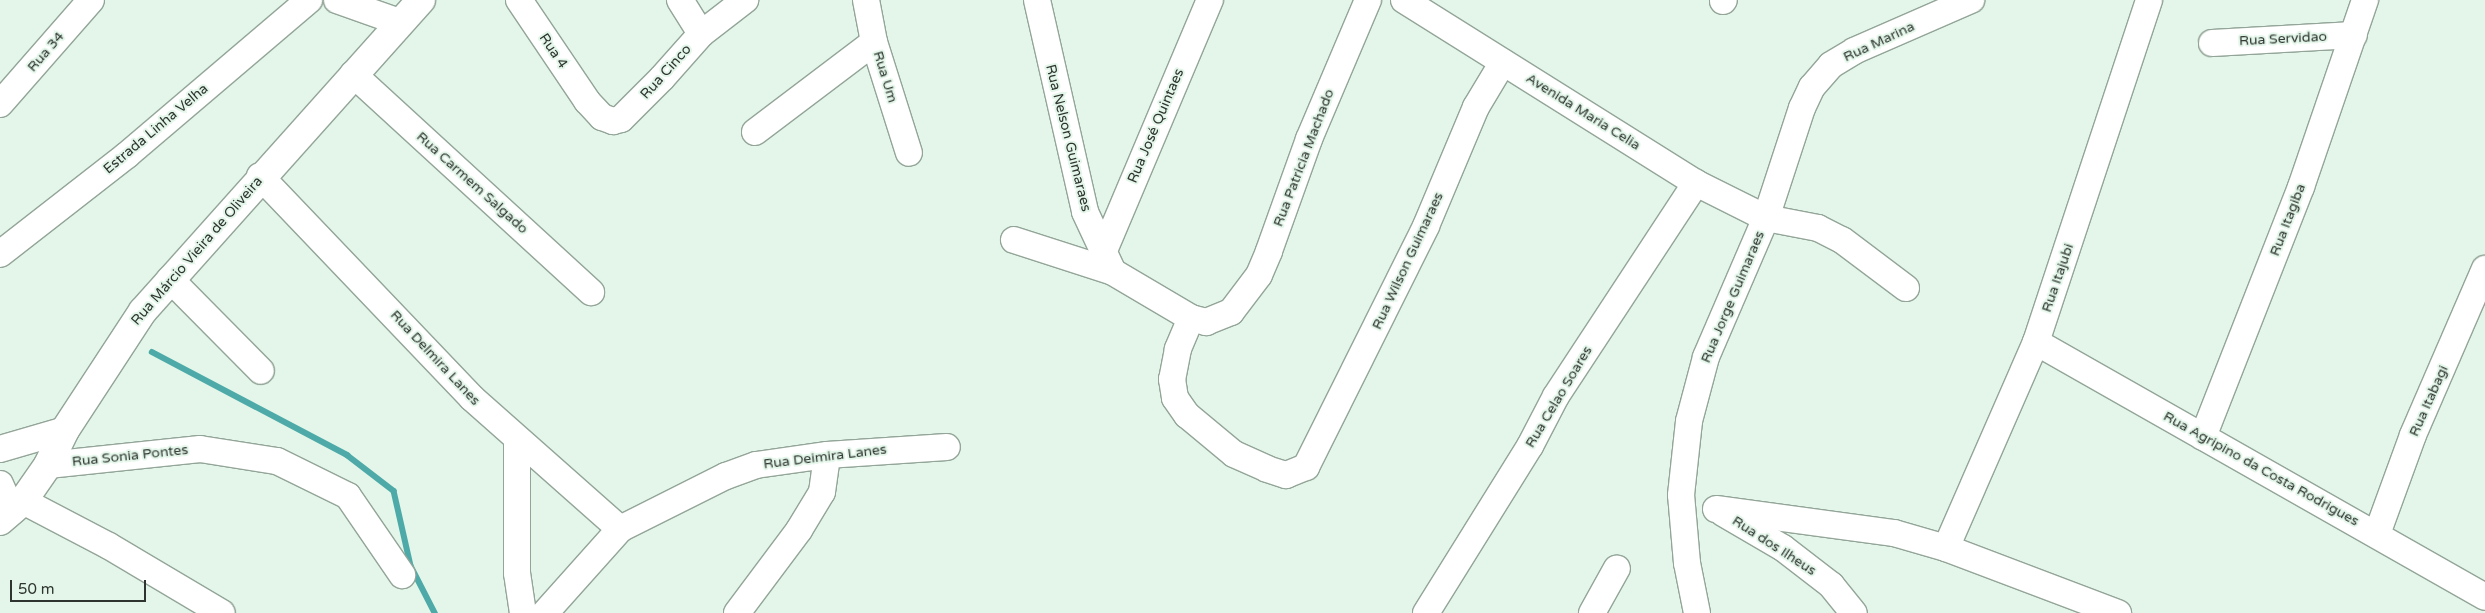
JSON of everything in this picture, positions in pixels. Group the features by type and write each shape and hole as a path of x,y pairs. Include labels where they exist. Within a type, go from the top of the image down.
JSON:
{"main road":[{"name":"Rua Márcio Vieira de Oliveira","path":"11,511 48,465 65,430 143,310 260,176 421,0"}],"street":[{"name":"Rua 34","path":"0,104 91,0"},
{"name":"Estrada Linha Velha","path":"0,254 127,155 309,0"},
{"path":"337,0 399,22"},
{"name":"Rua 4","path":"519,0 587,101"},
{"path":"680,0 701,34"},
{"name":"Rua Cinco","path":"587,101 602,117 613,121 621,119 701,34 745,0"},
{"name":"Rua Um","path":"866,0 874,42 909,153"},
{"name":"Rua Nelson Guimaraes","path":"1037,0 1085,212 1108,262"},
{"name":"Rua José Quintaes","path":"1108,262 1210,0"},
{"name":"Rua Patricia Machado","path":"1191,318 1206,322 1231,312 1258,275 1269,252 1309,139 1368,0"},
{"name":"Avenida Maria Celia","path":"1404,0 1696,183 1766,218 1818,228 1842,240 1906,288"},
{"name":"Rua Marina","path":"1766,218 1802,108 1812,87 1831,66 1854,50 1971,0"},
{"name":"Rua Itajubi","path":"1946,548 2036,342 2149,0"},
{"name":"Rua Itagiba","path":"2204,437 2301,187 2365,0"},
{"name":"Rua Servidao","path":"2212,43 2354,35"},
{"path":"755,132 874,42"},
{"name":"Rua Wilson Guimaraes","path":"1191,318 1172,379 1175,398 1188,416 1234,454 1267,469 1292,474 1312,458 1426,226 1476,108 1502,62"},
{"name":"Rua Carmem Salgado","path":"353,74 591,292"},
{"name":"Rua Delmira Lanes","path":"260,176 472,398 620,529"},
{"name":"Rua Celao Soares","path":"1426,613 1530,446 1556,396 1696,183"},
{"name":"Rua Jorge Guimaraes","path":"1697,613 1687,563 1681,495 1689,421 1706,357 1766,218"},
{"path":"1014,240 1108,262 1191,318"},
{"name":"Rua Itabagi","path":"2377,534 2413,435 2485,269"},
{"path":"170,279 261,371"},
{"name":"Rua Agripino da Costa Rodrigues","path":"2036,342 2485,597"},
{"path":"0,449 65,430"},
{"path":"517,439 517,573 523,613"},
{"name":"Rua Deimira Lanes","path":"546,613 620,529 686,494 756,465 827,455 947,447"},
{"name":"Rua Sonia Pontes","path":"48,465 200,449 277,461 348,496 402,574"},
{"path":"737,613 799,530 822,492 827,455"},
{"path":"0,484 11,511 109,546 206,610"},
{"name":"Rua dos Ilheus","path":"1681,495 1716,509 1783,548 1832,585 1854,613"},
{"path":"1716,509 1894,533 1946,548 2118,613"},
{"path":"1592,613 1617,568"}],"waterway":[{"path":"152,352 347,455 394,491 411,566 435,613"}]}
